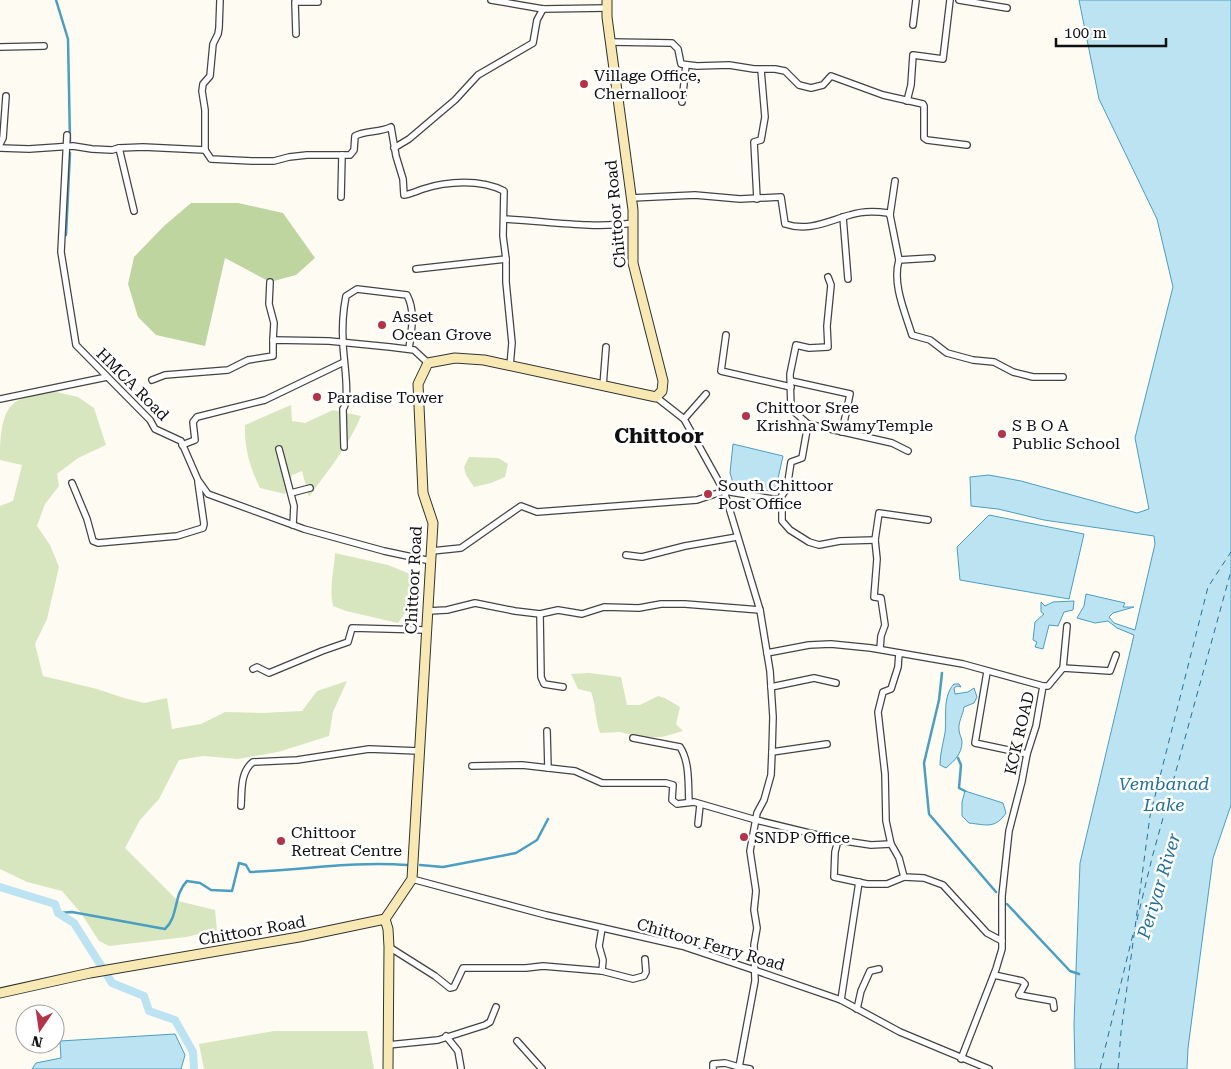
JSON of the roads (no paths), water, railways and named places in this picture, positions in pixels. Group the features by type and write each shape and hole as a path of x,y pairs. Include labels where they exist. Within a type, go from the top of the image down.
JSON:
{"main road":[{"name":"Chittoor Road","path":"607,4 610,42 631,198 633,263 663,381 662,391 656,397"},
{"path":"428,363 455,358 484,360 656,397"},
{"name":"Chittoor Road","path":"412,879 433,524 424,493 418,384 428,363"},
{"path":"388,1069 389,947 388,929 385,919 412,879"},
{"name":"Chittoor Road","path":"0,993 90,973 299,937 385,919"}],"street":[{"path":"220,0 219,28 213,44 210,76 203,84 202,91 205,110 204,150 211,159 229,161 274,160 307,155 350,155 354,150 355,136 362,132 391,127 404,196 423,189 451,183 492,186 504,191 503,236 512,344 510,366"},
{"path":"296,34 295,2 318,2 310,2 310,0"},
{"path":"491,0 542,9 607,4"},
{"path":"913,25 916,0"},
{"path":"907,101 911,85 913,55 943,58 950,0"},
{"path":"959,0 1007,8"},
{"path":"394,148 409,139 455,100 478,75 533,43 537,20 542,9"},
{"path":"610,42 672,43 678,49 681,64 729,65 761,70 775,69 785,71 799,85 811,88 823,85 831,76 883,95 920,102 924,106 924,136 927,140 967,145"},
{"path":"0,47 44,46"},
{"path":"682,102 686,65"},
{"path":"758,198 754,142 761,140 765,117 761,70"},
{"path":"6,96 4,138 0,146 29,149 66,146 112,150 119,148 204,150"},
{"name":"HMCA Road","path":"67,135 61,252 76,345 150,420 155,429 173,439 181,441 182,445"},
{"path":"119,148 134,211"},
{"path":"341,197 342,155"},
{"path":"895,181 890,215 899,260 896,270 898,287 912,335 930,340 947,354 973,360 994,362 1013,372 1033,376 1063,377"},
{"path":"631,198 705,195 734,199 781,197 786,224 788,225 818,226 844,217 870,212 890,215"},
{"path":"844,217 848,279"},
{"path":"504,219 593,225 633,223"},
{"path":"899,260 932,258"},
{"path":"416,269 506,259"},
{"path":"828,277 831,285 827,326 828,347 809,348 796,345 791,384 791,410 808,424 892,443 908,450"},
{"path":"152,380 165,376 228,370 248,360 273,356 274,323 269,304 270,282"},
{"path":"344,447 343,409 346,406 347,396 343,311 346,296 357,289 407,295 411,302 412,312 409,350"},
{"path":"726,335 721,371 850,394 842,432"},
{"path":"273,340 343,342 414,350 428,363"},
{"path":"603,386 606,347"},
{"path":"344,362 265,400 198,417 193,422 195,440 182,445 198,480 208,494 293,525 384,551 431,561"},
{"path":"0,399 107,377"},
{"path":"684,419 706,394"},
{"path":"656,397 684,419 724,491 760,610 770,672 773,717 770,775 764,800 756,820 750,851 756,891 754,910 757,928 754,946 755,981 739,1067"},
{"path":"779,500 787,488 791,462 802,458 808,424"},
{"path":"279,449 294,506 293,525"},
{"path":"72,483 87,519 93,541 98,543 177,536 203,528 198,480"},
{"path":"291,493 310,488"},
{"path":"432,551 461,548 521,506 537,512 697,500 724,491 779,500"},
{"path":"779,500 782,508 782,521 808,542 819,545 840,541 875,540"},
{"path":"880,649 881,636 885,625 881,598 874,597 877,565 875,540 879,513 928,520"},
{"path":"626,555 642,557 686,546 738,537"},
{"path":"428,611 447,610 475,603 515,612 540,614 558,610 582,614 604,607 639,608 661,604 760,610"},
{"path":"540,614 541,677 544,684 563,687"},
{"path":"1043,686 1048,686 1063,668 1067,626"},
{"path":"253,669 257,667 269,673 348,642 352,628 426,630"},
{"name":"KCK ROAD","path":"766,653 809,645 830,644 880,649 963,664 1043,686 1036,726 1027,754 1009,831 1002,899 1002,949 994,975 961,1059"},
{"path":"899,653 898,667 891,689 883,692 878,712 884,756 886,821 891,844 899,858 904,877"},
{"path":"1063,668 1110,671 1116,655"},
{"path":"987,672 975,743 1027,754"},
{"path":"771,687 814,678 836,683"},
{"path":"547,731 548,768"},
{"path":"633,738 680,747 684,752 689,802"},
{"path":"772,752 827,744"},
{"path":"241,806 244,773 253,762 298,760 369,749 419,750"},
{"path":"472,766 522,765 575,771 602,783 666,783 673,785 672,800 677,804 694,802 756,820 838,840 871,845 891,844"},
{"path":"698,824 700,805"},
{"path":"838,840 834,852 834,877 859,882 887,884 904,877 924,878 943,885 987,933 1002,940"},
{"name":"Chittoor Ferry Road","path":"412,879 546,915 682,946 841,1000 900,1032 961,1059 989,1069"},
{"path":"841,1000 859,882"},
{"path":"602,928 599,946 603,960 602,971"},
{"path":"389,947 450,988 454,988 463,968 526,968 543,966 602,971 634,979 644,976 646,972 645,959"},
{"path":"857,1009 861,991 870,971 880,969"},
{"path":"994,975 1022,981 1025,984 1019,995 1053,1001 1054,1008"},
{"path":"388,1045 420,1042 485,1026 490,1022 496,1007"},
{"path":"446,1036 458,1051 461,1068"},
{"path":"517,1041 542,1069"},
{"path":"713,1069 712,1064 725,1063 750,1069"}],"water":[{"name":"Vembanad Lake","path":"1079,0 1231,0 1231,805 1213,858 1188,1048 1187,1069 1075,1069 1074,1024 1080,863 1134,635 1117,628 1108,621 1095,623 1077,618 1084,606 1086,594 1125,603 1123,607 1134,607 1113,613 1109,617 1114,623 1135,630 1155,544 1154,536 1044,520 998,509 971,506 970,477 989,475 1021,481 1137,513 1149,509 1135,438 1173,287 1157,219 1099,99"},
{"path":"733,444 783,456 775,492 733,483 730,473"},
{"path":"989,515 1084,534 1069,599 960,580 957,547"},
{"path":"1074,601 1073,610 1064,612 1058,626 1049,625 1043,649 1035,647 1037,642 1033,640 1035,622 1044,614 1041,612 1041,602 1045,606 1053,602"},
{"path":"954,684 959,684 961,687 957,686 954,688 955,694 968,692 974,688 977,697 974,703 964,707 959,727 962,742 961,750 955,760 946,768 940,765 940,757 945,733 946,701"},
{"path":"965,791 1003,803 1006,813 994,824 969,823 962,816 962,802"},
{"path":"175,1034 185,1055 181,1069 32,1069 36,1063 61,1058 61,1054 65,1054 65,1041"}],"waterway":[{"path":"56,0 68,39 70,141"},
{"path":"66,235 70,153"},
{"path":"942,673 939,700 924,763 929,814 996,892"},
{"path":"958,758 961,765 959,788 965,791"},
{"path":"420,865 443,867 516,853 537,840 548,819"},
{"path":"58,913 72,912 165,929 172,918 180,893 187,881 200,883 211,890 232,891 239,863 246,865 250,872 367,864 407,865"},
{"path":"0,887 55,904 58,913 74,923 112,983 144,996 149,1011 175,1020 193,1052 194,1069"},
{"path":"1007,904 1070,971 1079,974"}],"place":[{"name":"Village Office, Chernalloor","path":"584,84"},
{"name":"Asset Ocean Grove","path":"382,325"},
{"name":"Paradise Tower","path":"317,397"},
{"name":"Chittoor Sree Krishna SwamyTemple","path":"746,416"},
{"name":"S B O A Public School","path":"1002,434"},
{"name":"South Chittoor Post Office","path":"708,494"},
{"name":"SNDP Office","path":"744,837"},
{"name":"Chittoor Retreat Centre","path":"281,841"}],"district":[{"name":"Chittoor","path":"659,436"}],"water label":[{"name":"Periyar River","path":"1159,886"}]}
